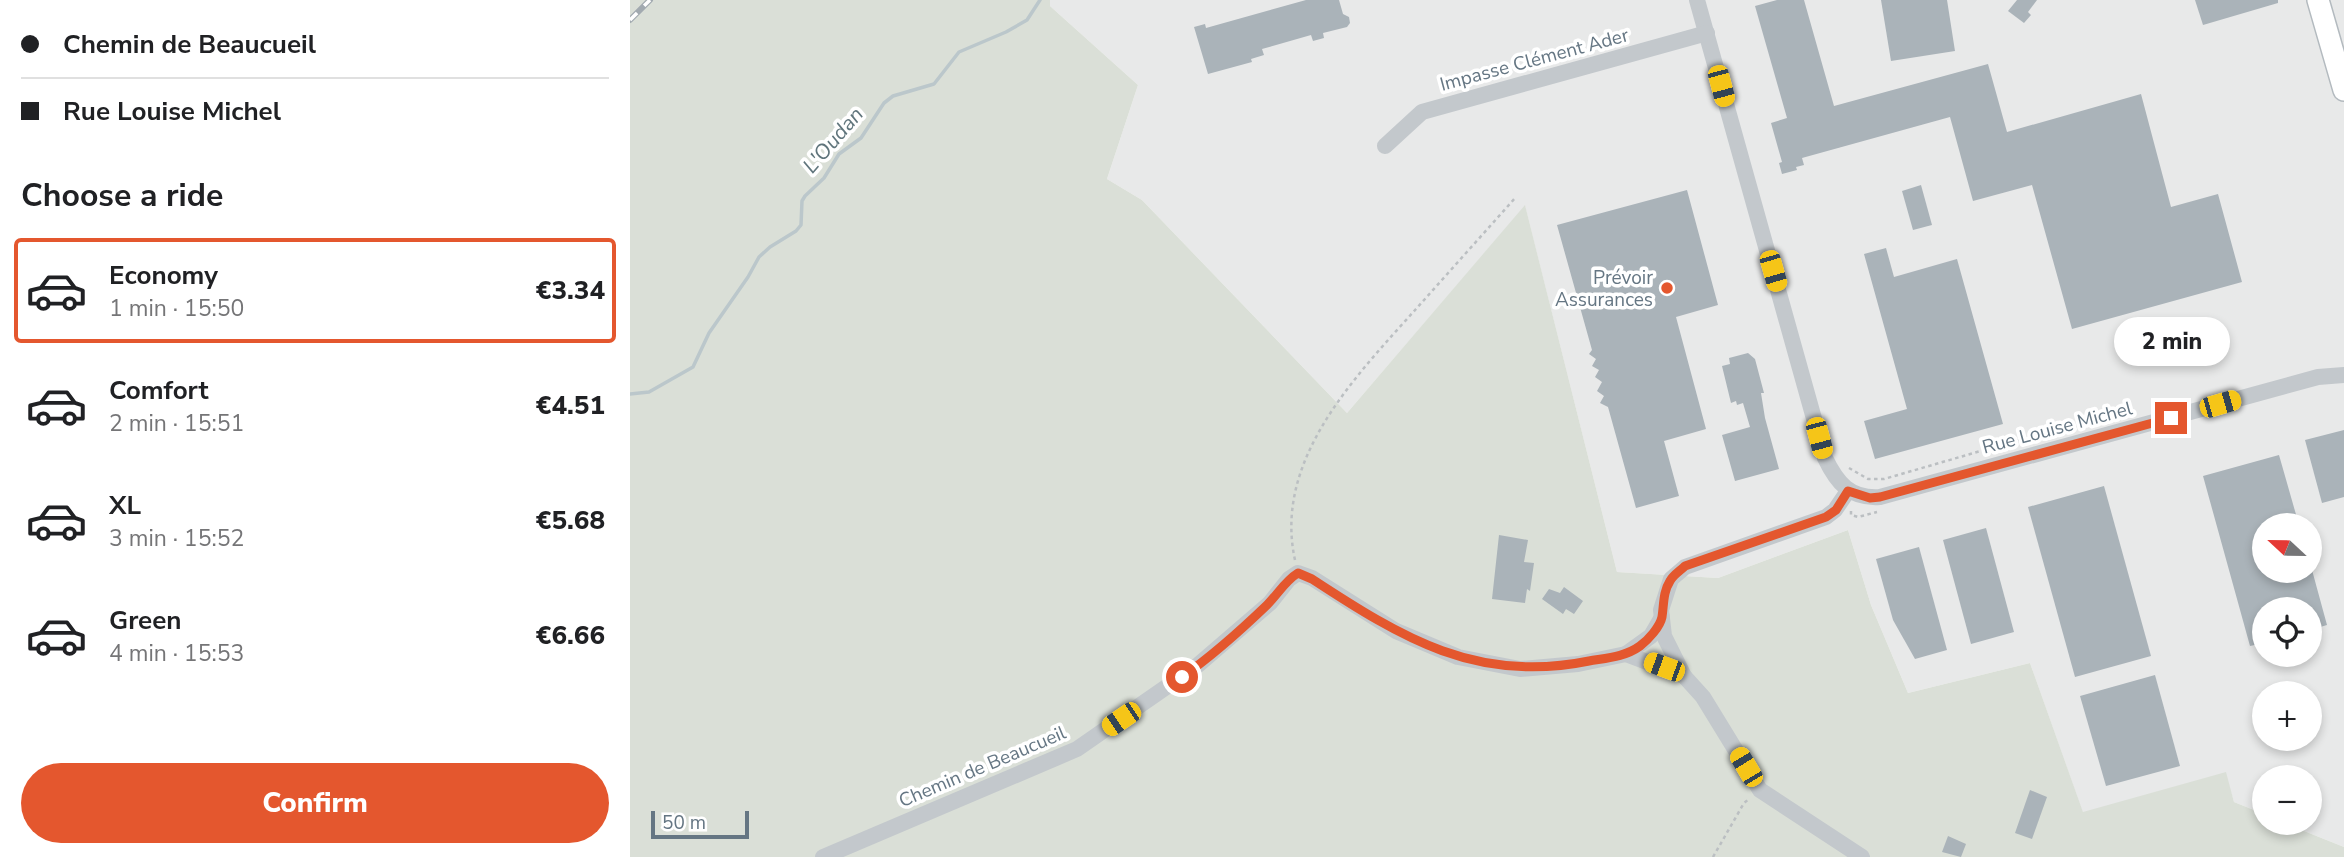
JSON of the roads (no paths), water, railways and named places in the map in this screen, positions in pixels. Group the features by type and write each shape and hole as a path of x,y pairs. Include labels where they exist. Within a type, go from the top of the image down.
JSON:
{"street":[{"path":"1697,0 1825,458 1840,484 1850,492 1836,510 1826,517 1685,566 1671,579 1665,591 1662,617 1664,636 1684,676 1703,697 1760,790 1862,857"},
{"path":"2318,0 2344,90"},
{"name":"Impasse Clément Ader","path":"1385,146 1422,112 1707,33"},
{"name":"Rue Louise Michel","path":"2319,377 2344,364"},
{"name":"Rue Louise Michel","path":"1850,492 1870,498 1880,497 2319,377 2344,374"},
{"name":"Chemin de Beaucueil","path":"822,857 1076,749 1198,666 1269,603 1289,579 1298,573 1396,631 1458,657 1520,669 1578,664 1626,654"},
{"path":"1626,654 1651,636 1662,617"},
{"path":"1626,654 1684,676"}],"waterway":[{"name":"L'Oudan","path":"630,394 649,392 693,367 709,333 759,257 801,225 802,201 805,196 824,178 839,154 861,138 884,103 893,96 934,84 959,52 1027,20 1040,0"}],"railway":[{"path":"630,20 650,0"}],"place":[{"name":"Prévoir Assurances","path":"1667,288"}]}
